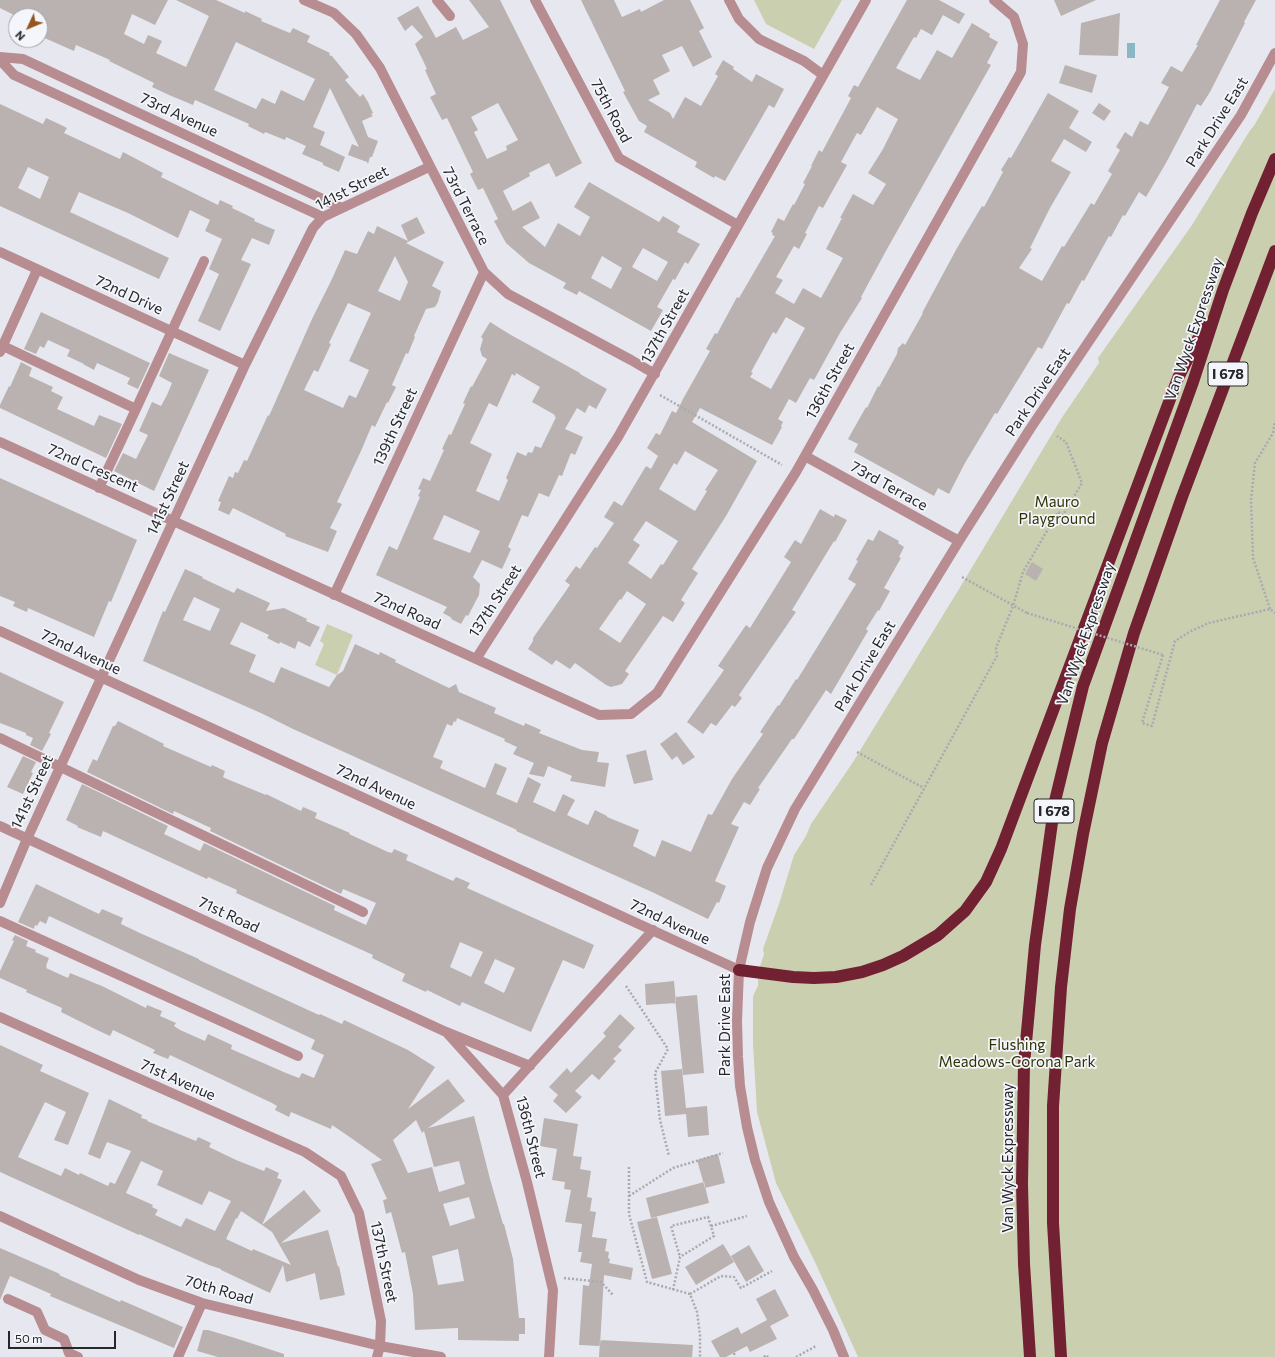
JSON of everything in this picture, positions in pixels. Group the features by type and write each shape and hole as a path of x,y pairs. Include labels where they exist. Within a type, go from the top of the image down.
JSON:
{"highway":[{"name":"Van Wyck Expressway","path":"1030,1357 1024,1264 1022,1184 1024,1064 1035,945 1055,801 1083,686 1193,382 1223,290 1275,159"},
{"name":"I 678","path":"1061,1357 1053,1223 1053,1106 1056,1043 1064,957 1083,834 1102,743 1134,633 1182,497 1275,251"},
{"path":"739,970 793,977 814,978 836,977 862,972 883,965 922,946 942,931 965,911 986,882 1001,849 1178,378 1223,290"}],"street":[{"name":"73rd Terrace","path":"304,0 334,14 356,34 380,68 429,167 484,272 508,294 655,374"},
{"path":"437,0 450,16"},
{"name":"75th Road","path":"535,0 619,158 738,225"},
{"path":"729,0 739,19 759,39 804,61 824,75"},
{"name":"137th Street","path":"476,658 618,437 866,0"},
{"name":"136th Street","path":"631,714 657,693 805,456 1021,72 1023,44 1014,17 994,0"},
{"name":"Park Drive East","path":"844,1357 833,1330 813,1290 794,1257 769,1202 755,1160 747,1127 739,1071 737,1021 739,970 750,922 766,868 795,810 958,541 1030,428 1242,116 1275,53"},
{"name":"73rd Avenue","path":"0,57 23,59 342,208"},
{"path":"0,60 14,75 323,217"},
{"name":"141st Street","path":"0,903 27,838 245,365 312,228 323,217 429,167"},
{"name":"72nd Drive","path":"0,252 245,365"},
{"path":"99,488 204,261"},
{"path":"37,270 1,349 136,409"},
{"name":"139th Street","path":"334,595 484,272"},
{"name":"72nd Crescent","path":"0,442 173,521"},
{"name":"73rd Terrace","path":"805,456 958,541"},
{"name":"72nd Road","path":"173,521 599,715 631,714"},
{"name":"72nd Avenue","path":"0,631 739,970"},
{"path":"0,738 363,912"},
{"name":"71st Road","path":"0,826 446,1032 530,1066"},
{"path":"0,921 298,1056"},
{"name":"136th Street","path":"549,1357 553,1290 527,1182 503,1096 653,930"},
{"name":"71st Avenue","path":"0,1018 305,1152 341,1176"},
{"name":"71st Road","path":"446,1032 503,1096"},
{"name":"137th Street","path":"341,1176 359,1213 381,1321 380,1346 377,1357"},
{"name":"70th Road","path":"0,1216 139,1280 202,1303 380,1346 441,1357"},
{"path":"8,1299 37,1312 45,1330 64,1339 69,1353 78,1357"},
{"path":"178,1357 202,1303"}],"path":[{"path":"660,395 782,465"},
{"path":"1275,421 1273,433 1256,463 1251,500 1253,558 1270,609 1275,613"},
{"path":"871,885 997,656 996,648 1013,606 1023,572 1058,512 1063,515 1082,483 1066,442 1057,436"},
{"path":"962,578 1027,613 1163,655 1142,723 1152,726 1175,641 1191,631 1209,623 1270,609"},
{"path":"857,752 924,788"},
{"path":"626,986 668,1049 655,1073 660,1120 669,1156"},
{"path":"629,1196 673,1168 723,1153"},
{"path":"629,1168 629,1214 647,1282 690,1294 721,1276 734,1277 741,1288 772,1272"},
{"path":"711,1226 747,1216"},
{"path":"673,1290 680,1257 671,1226 708,1217 714,1236 680,1257"},
{"path":"564,1278 602,1282 613,1295"},
{"path":"690,1294 697,1312 700,1334 700,1357"},
{"path":"796,1357 816,1346"},
{"path":"734,1353 735,1357"},
{"path":"764,1357 766,1355 768,1357"}],"green space":[{"path":"754,0 842,0 814,49 766,24"},
{"name":"Flushing Meadows-Corona Park","path":"1275,89 1275,1357 858,1357 815,1262 776,1183 757,1112 753,1044 753,996 758,986 758,973 764,954 763,949 794,855 806,836 811,824 853,762 1061,419 1099,363 1098,358 1192,225"},
{"path":"327,624 353,635 337,675 315,665 324,644 320,641"}],"water":[{"path":"1127,43 1135,43 1135,58 1127,58"}],"building":[{"path":"0,0 168,0 155,25 132,14 124,34 144,44 148,35 162,41 156,53 186,67 209,16 176,0 216,0 245,13 245,11 262,19 261,21 290,33 293,28 310,36 307,42 330,53 329,55 332,56 349,77 345,80 360,97 363,94 368,102 373,113 371,114 373,116 362,121 368,137 378,141 368,164 367,162 348,155 352,144 359,147 330,88 313,127 325,132 320,145 345,157 339,172 302,154 306,146 286,137 285,140 265,132 264,134 248,126 249,124 195,100 193,105 169,95 152,87 154,83 109,61 110,60 76,45 74,51 48,40 48,8 8,8 8,12 0,8","holes":["236,42 315,79 304,101 281,90 275,104 262,98 256,109 214,90"]},
{"path":"469,0 500,0 582,163 556,177 549,163 529,173 530,176 503,191 513,211 531,201 540,218 522,227 545,247 558,223 580,236 590,217 574,207 589,182 659,222 663,216 680,226 677,232 700,244 688,264 685,262 675,280 673,279 657,307 663,310 651,331 579,291 577,295 563,288 566,283 529,263 506,243 494,221 498,219 483,188 478,190 470,174 473,172 447,118 442,120 430,97 436,94 425,70 427,69 415,44 423,37 412,25 405,31 397,18 418,6 436,38 456,27 463,40 489,27","holes":["498,103 518,140 506,146 507,150 487,159 474,132 478,130 471,117","643,248 668,262 657,281 632,267","602,256 622,268 611,289 591,278"]},
{"path":"581,0 614,0 622,17 640,9 641,12 664,0 690,0 704,28 699,31 712,57 693,67 682,46 662,55 670,71 653,80 660,94 648,100 670,113 673,119 685,97 701,106 718,76 715,74 723,60 752,82 756,74 784,89 774,108 769,105 725,181 715,176 714,178 695,167 697,162 644,132 647,126 639,121 623,92 625,91"},
{"path":"907,0 939,0 965,14 959,24 943,15 932,35 921,29 916,38 914,37 896,68 920,80 937,50 952,58 972,23 990,34 989,37 998,42 987,63 991,65 887,249 861,297 862,298 840,333 814,380 810,378 796,403 789,399 778,419 783,422 782,427 772,445 700,408 692,422 757,461 726,516 692,569 698,573 681,600 685,603 673,622 663,616 625,671 629,674 622,684 611,687 606,685 575,663 570,669 556,660 552,665 528,649 533,641 533,638 570,585 565,581 576,566 580,569 614,523 604,517 614,501 622,506 646,466 651,469 658,456 647,448 656,433 660,435 672,411 676,413 710,351 706,349 715,333 717,334 737,297 739,298 775,236 772,235 773,233 771,232 778,218 784,221 793,204 794,205 805,184 803,183 819,150 822,152 851,98 848,96 854,85 858,87","holes":["877,107 898,119 883,149 868,173 886,184 873,205 853,194 826,249 843,258 821,298 803,288 794,304 775,293 783,280 776,277 794,246 799,249 807,234 805,233 819,206 823,208 847,165 841,162 857,133 861,135","786,317 805,328 771,389 750,377 753,373 751,372 773,332 776,334","685,451 718,470 705,490 707,491 695,511 659,489 674,463 677,465","646,521 678,541 663,565 661,564 651,579 628,563 640,545 633,540","627,591 646,604 620,643 599,629 620,599 621,600"]},
{"path":"1054,0 1096,0 1061,16"},
{"path":"1220,0 1256,0 1210,92 1201,106 1197,104 1146,197 1139,192 1125,216 1123,215 1111,237 1109,236 1084,281 1082,280 1069,304 1067,303 1042,349 1038,347 997,414 995,413 965,463 949,494 938,488 934,496 854,452 858,444 848,439 866,407 867,408 878,386 879,387 897,354 898,348 903,343 905,345 957,248 982,206 984,207 1003,172 1001,170 1009,157 1011,158 1048,93 1079,111 1069,128 1092,142 1086,152 1064,139 1051,161 1071,172 1050,208 1030,248 1032,249 1019,268 1042,281 1062,246 1064,247 1091,203 1094,205 1112,174 1108,171 1120,150 1116,147 1125,132 1132,137 1140,121 1148,125 1169,87 1161,83 1171,66 1182,72 1198,45 1196,45"},
{"path":"1120,13 1118,56 1079,55 1081,23"},
{"path":"1065,65 1097,75 1092,93 1059,83"},
{"path":"1099,103 1111,111 1104,121 1092,113"},
{"path":"0,104 43,124 46,118 67,128 64,133 120,159 123,152 163,173 161,177 218,205 220,200 233,206 232,208 255,219 254,221 275,230 269,245 252,238 241,260 251,264 220,331 198,321 219,274 209,269 222,239 205,231 210,220 190,210 178,238 128,213 79,192 70,212 169,258 159,279 0,206","holes":["28,167 49,177 40,199 18,188"]},
{"path":"417,217 425,233 406,243 444,262 432,286 441,291 435,307 426,309 408,354 406,353 392,385 396,387 375,427 372,425 337,502 342,504 330,528 337,531 328,552 285,536 286,534 233,508 229,515 218,510 221,502 218,501 229,476 233,478 235,472 238,473 244,460 247,461 345,250 357,254 368,231 374,234 377,226 408,241 401,225","holes":["395,256 408,282 400,301 378,291","348,303 371,313 349,361 369,370 356,398 349,395 343,408 304,390 314,370 318,372 331,344 329,343"]},
{"path":"41,312 150,363 138,389 127,384 130,378 97,363 94,370 67,356 70,350 48,340 44,348 40,346 36,354 24,349"},
{"path":"490,322 607,389 596,409 589,405 585,413 577,408 565,429 583,437 575,455 571,453 562,476 559,475 549,497 539,493 528,517 522,515 508,547 511,549 502,569 482,560 473,577 480,584 479,595 468,616 466,615 461,624 443,613 447,607 376,575 389,546 397,550 420,497 418,496 421,490 418,489 423,478 430,481 444,450 442,449 449,434 451,435 465,404 463,403 487,359 482,356 480,349 483,339 481,337","holes":["516,373 540,387 532,402 556,417 541,448 535,446 532,453 528,452 526,456 517,452 506,478 508,480 499,501 476,491 492,454 470,443 489,403 497,407 512,374 515,376","444,515 480,531 470,553 433,539"]},
{"path":"169,353 209,370 154,491 114,471 123,453 136,459 148,435 139,431 152,402 161,406 167,395 172,383 159,376"},
{"path":"21,362 32,368 29,376 53,387 51,391 63,397 57,409 94,426 99,415 122,424 106,458 0,408 0,405"},
{"path":"0,478 137,540 111,602 109,601 94,637 28,608 27,612 13,606 15,602 0,596"},
{"path":"820,509 834,517 835,514 847,520 835,542 834,541 792,610 796,612 739,695 742,698 735,707 732,705 716,726 711,723 703,734 687,722 724,670 718,666 746,625 750,628 791,562 784,557 795,540 801,544"},
{"path":"879,530 899,541 898,543 904,547 899,557 901,558 884,588 890,591 879,611 878,610 866,629 868,631 831,694 826,690 794,739 792,739 758,788 760,789 750,805 744,802 731,824 739,827 715,881 726,886 719,903 717,902 708,919 263,714 143,661 163,611 165,612 185,569 234,593 237,588 270,603 266,611 284,608 307,619 306,621 320,627 310,647 298,641 295,649 267,638 269,635 241,622 230,644 256,655 249,672 274,683 281,667 329,687 337,675 343,671 355,644 379,655 380,652 396,660 395,662 449,688 456,684 459,692 496,708 494,713 524,726 525,723 541,730 539,733 582,750 599,752 597,762 609,763 605,787 570,781 572,776 548,766 544,777 529,774 534,763 513,754 517,747 504,741 505,739 457,718 456,722 454,721 452,726 447,724 433,757 443,761 440,768 485,788 495,763 507,768 496,794 517,803 528,777 541,784 533,802 555,812 563,794 575,800 567,815 588,825 595,810 607,817 639,830 633,846 655,857 662,840 691,852 708,814 712,815 732,779 763,734 760,732 796,679 797,680 856,584 848,579 858,561 856,560 868,539 873,541","holes":["194,597 220,609 210,631 183,620"]},
{"path":"1032,562 1043,569 1036,581 1025,574"},
{"path":"0,672 64,702 49,733 51,734 42,751 30,745 33,738 26,735 26,733 0,723"},
{"path":"118,721 164,744 163,746 211,767 212,765 225,771 223,777 227,779 266,794 301,811 303,807 317,813 315,818 388,852 392,853 394,849 408,855 406,860 453,881 456,877 470,883 467,888 594,945 584,969 563,960 531,1032 462,1002 460,1006 427,990 426,992 402,981 405,974 372,958 373,955 236,893 237,890 208,877 207,879 103,831 101,837 77,827 78,826 66,820 82,784 168,826 164,834 200,851 204,843 335,906 334,910 366,925 376,903 343,889 341,894 210,831 211,828 174,811 173,814 87,772 93,759 97,761 113,726 115,726","holes":["460,942 483,952 471,977 450,967","495,959 515,968 504,993 484,983"]},
{"path":"676,732 695,757 683,765 677,756 672,760 660,744"},
{"path":"646,750 653,780 634,784 626,755"},
{"path":"23,756 36,762 31,772 33,773 23,794 7,787"},
{"path":"36,884 99,914 102,909 123,918 121,924 319,1015 320,1014 342,1024 344,1020 408,1050 435,1067 408,1109 448,1079 465,1101 428,1128 474,1116 513,1259 519,1318 525,1318 525,1334 519,1334 519,1341 458,1340 458,1328 415,1330 413,1294 405,1252 402,1253 391,1212 386,1214 383,1200 387,1199 371,1164 382,1160 354,1140 332,1125 331,1129 291,1112 289,1117 275,1110 277,1106 272,1103 170,1055 168,1059 153,1053 155,1050 113,1030 110,1036 97,1030 61,1012 62,1008 26,992 27,990 0,978 0,971 14,941 12,940 15,935 28,941 26,946 49,958 46,968 68,978 70,973 102,986 146,1008 147,1005 162,1011 160,1016 176,1023 174,1026 180,1030 205,1041 208,1034 232,1045 231,1049 299,1078 302,1073 314,1078 324,1055 311,1049 315,1040 49,916 46,924 40,921 37,926 35,925 34,929 18,922","holes":["416,1120 422,1133 424,1131 434,1167 459,1161 465,1184 439,1192 432,1167 408,1173 393,1140","469,1197 475,1218 450,1226 443,1204","458,1249 464,1281 438,1285 432,1256"]},
{"path":"674,981 676,1003 646,1005 645,984"},
{"path":"697,995 704,1073 683,1075 675,997"},
{"path":"620,1014 635,1028 618,1047 622,1050 613,1059 616,1061 599,1080 592,1074 575,1091 582,1097 566,1113 553,1101 558,1095 549,1087 567,1068 571,1073 606,1036 603,1033"},
{"path":"0,1045 43,1065 40,1071 89,1093 68,1145 54,1140 66,1112 45,1102 18,1157 61,1176 65,1168 108,1186 110,1182 115,1184 131,1151 107,1142 100,1159 88,1154 109,1099 142,1115 141,1118 148,1120 147,1121 196,1141 198,1137 211,1143 209,1147 236,1160 264,1171 266,1167 279,1173 277,1178 282,1180 262,1225 304,1190 321,1211 281,1243 328,1230 338,1267 339,1266 345,1295 320,1300 315,1273 286,1282 283,1265 270,1293 221,1269 139,1235 0,1172","holes":["141,1161 163,1171 157,1185 202,1205 209,1191 231,1201 215,1231 186,1218 181,1227 155,1215 158,1210 152,1207 153,1205 126,1193","241,1211 272,1232 291,1265 253,1249 252,1251 226,1239"]},
{"path":"682,1069 686,1108 707,1106 709,1135 688,1137 686,1114 665,1116 661,1071"},
{"path":"544,1118 578,1124 573,1156 582,1157 580,1169 591,1171 587,1197 592,1198 590,1211 596,1212 592,1237 607,1239 605,1251 609,1252 609,1263 633,1268 631,1280 604,1275 600,1346 579,1345 583,1285 589,1286 592,1264 580,1262 582,1252 578,1252 582,1224 565,1222 571,1190 564,1189 565,1182 552,1180 557,1149 540,1146"},
{"path":"718,1154 725,1183 705,1188 697,1160"},
{"path":"704,1182 709,1203 651,1218 646,1198"},
{"path":"657,1217 672,1274 652,1279 637,1222"},
{"path":"723,1244 734,1262 696,1285 685,1267"},
{"path":"749,1245 764,1271 746,1282 731,1256"},
{"path":"0,1248 120,1302 121,1300 183,1327 174,1348 50,1296 51,1294 10,1276 0,1300"},
{"path":"775,1289 789,1316 770,1326 777,1339 750,1352 747,1346 726,1357 720,1357 711,1341 738,1327 741,1334 767,1320 756,1299"},
{"path":"203,1330 208,1330 235,1338 284,1354 284,1357 218,1357 197,1351"},
{"path":"600,1340 693,1345 692,1357 599,1357"}],"park label":[{"name":"Mauro Playground","path":"1057,510"}]}
